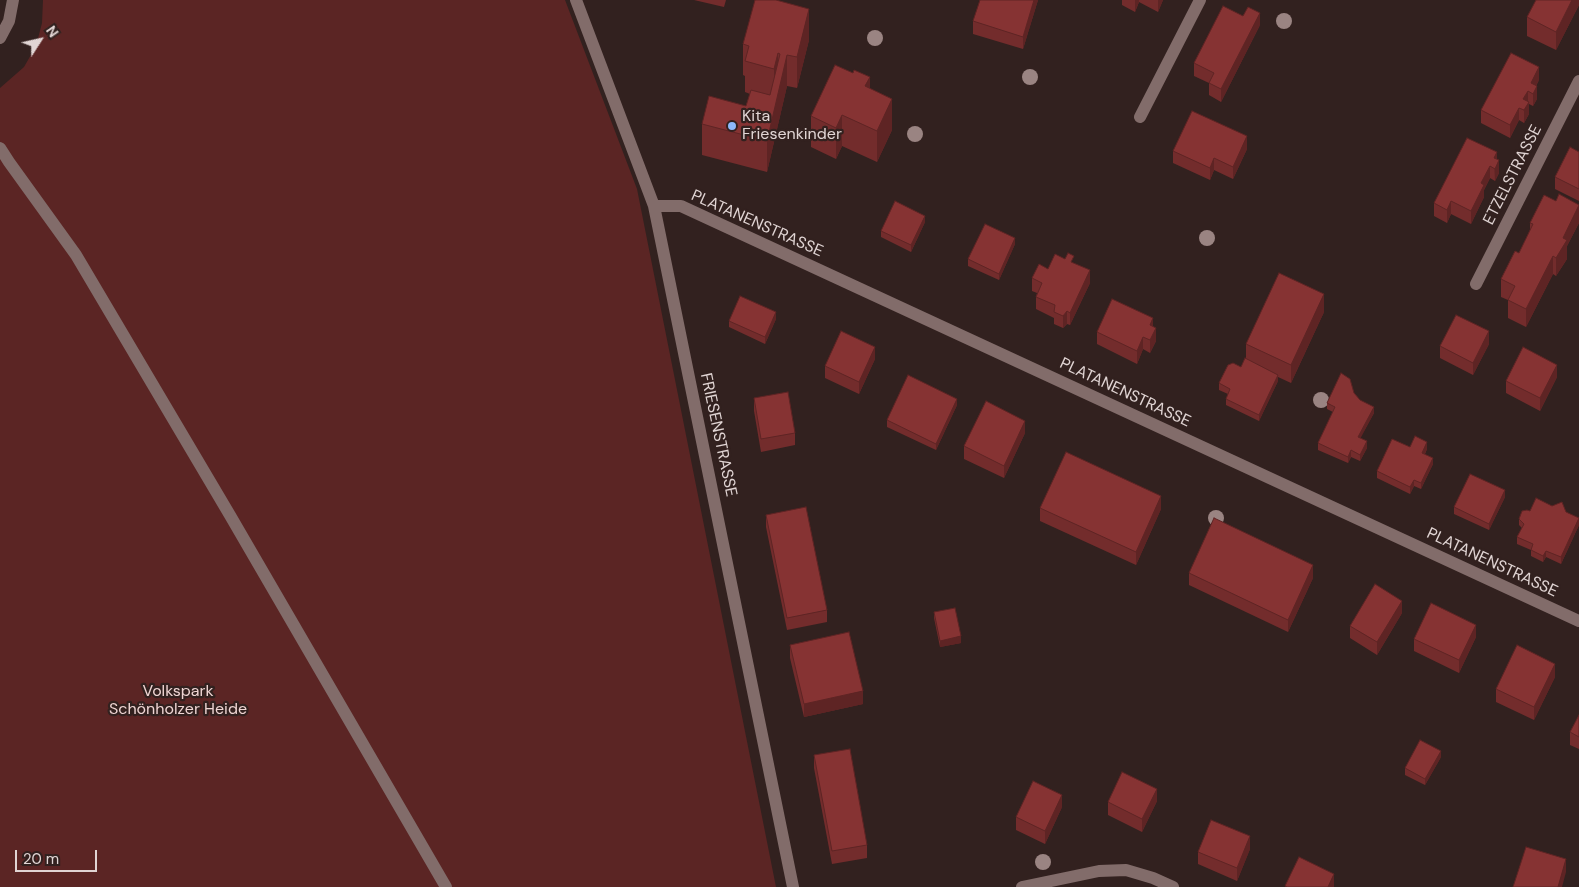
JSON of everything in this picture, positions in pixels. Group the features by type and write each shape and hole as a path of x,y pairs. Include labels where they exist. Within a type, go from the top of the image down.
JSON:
{"street":[{"path":"0,38 9,21 13,0"},
{"name":"FRIESENSTRASSE","path":"576,0 654,206 793,887"},
{"path":"1140,117 1200,0"},
{"name":"ETZELSTRASSE","path":"1476,284 1579,81"},
{"path":"0,148 76,254 446,887"},
{"name":"PLATANENSTRASSE","path":"654,206 681,206 1579,620"},
{"path":"1022,887 1099,871 1126,870 1153,878 1173,887"}],"green space":[{"name":"Volkspark Schönholzer Heide","path":"43,0 565,0 637,189 776,887 0,887 0,88 24,67 36,46 42,23"}],"building":[{"path":"755,0 776,0 809,9 797,57 787,55 767,141 702,124 709,96 746,106 751,90 770,95 780,54 778,53 774,69 745,61 749,46 743,44"},
{"path":"980,0 1034,0 1023,37 973,21"},
{"path":"1536,0 1572,0 1556,32 1527,17"},
{"path":"1223,6 1243,16 1248,7 1260,13 1221,89 1209,83 1214,73 1194,63"},
{"path":"1511,53 1539,67 1531,83 1537,86 1533,94 1528,91 1523,99 1529,102 1524,110 1519,108 1510,125 1481,110"},
{"path":"835,65 853,73 854,70 870,77 865,86 892,99 877,131 842,115 836,128 811,116"},
{"path":"1192,111 1247,136 1233,167 1214,158 1210,168 1173,151"},
{"path":"1467,138 1497,152 1494,158 1499,160 1495,169 1490,166 1481,183 1484,185 1471,211 1451,201 1447,210 1434,203"},
{"path":"1570,147 1579,152 1579,189 1555,177"},
{"path":"1559,194 1579,205 1563,238 1567,240 1556,258 1553,256 1526,309 1508,300 1515,286 1501,279 1515,251 1519,253 1533,224 1530,223 1544,195 1556,201"},
{"path":"895,201 925,216 911,245 881,231"},
{"path":"985,224 1015,238 999,274 968,259"},
{"path":"1068,253 1074,256 1071,262 1090,270 1070,313 1067,311 1063,316 1054,312 1055,305 1036,297 1042,283 1032,278 1039,264 1048,269 1055,254 1065,259"},
{"path":"1279,273 1324,294 1291,365 1246,344"},
{"path":"740,296 776,312 765,337 729,321"},
{"path":"1112,299 1153,318 1150,325 1156,328 1150,340 1143,337 1137,351 1097,332"},
{"path":"1456,315 1489,331 1473,363 1440,346"},
{"path":"841,331 875,347 859,382 825,366"},
{"path":"1523,347 1557,365 1540,398 1506,381"},
{"path":"1245,358 1278,375 1259,415 1226,399 1230,389 1219,383 1228,365 1233,363 1241,367"},
{"path":"1341,373 1350,379 1354,393 1360,400 1374,407 1358,437 1367,441 1360,455 1351,450 1348,457 1318,443 1335,407 1327,403"},
{"path":"908,375 957,399 936,444 887,420"},
{"path":"788,392 795,433 761,439 754,398"},
{"path":"986,401 1025,421 1004,466 964,446"},
{"path":"1415,436 1427,442 1422,453 1433,458 1421,483 1414,480 1410,487 1377,471 1392,439 1410,447"},
{"path":"1066,452 1161,496 1136,552 1040,508"},
{"path":"1470,474 1505,490 1489,524 1454,507"},
{"path":"1536,498 1552,506 1562,502 1566,512 1579,518 1561,557 1546,551 1543,556 1531,550 1533,544 1517,537 1524,524 1519,519 1522,511 1530,511"},
{"path":"806,507 827,610 787,618 766,515"},
{"path":"1214,518 1313,565 1288,620 1189,573"},
{"path":"1375,584 1402,601 1377,642 1350,626"},
{"path":"1431,603 1476,625 1459,660 1414,639"},
{"path":"955,608 961,636 940,641 934,612"},
{"path":"849,632 863,691 804,704 790,645"},
{"path":"1517,645 1555,664 1534,707 1496,689"},
{"path":"1579,715 1579,737 1570,732"},
{"path":"1420,740 1441,751 1425,779 1405,768"},
{"path":"850,749 867,845 832,851 814,755"},
{"path":"1122,772 1157,789 1142,819 1108,802"},
{"path":"1033,781 1062,795 1045,831 1016,817"},
{"path":"1211,820 1250,836 1237,868 1198,852"},
{"path":"1526,847 1566,859 1558,887 1513,887"},
{"path":"1299,857 1334,874 1328,887 1285,886"}],"place":[{"name":"Kita Friesenkinder","path":"732,126"}]}
